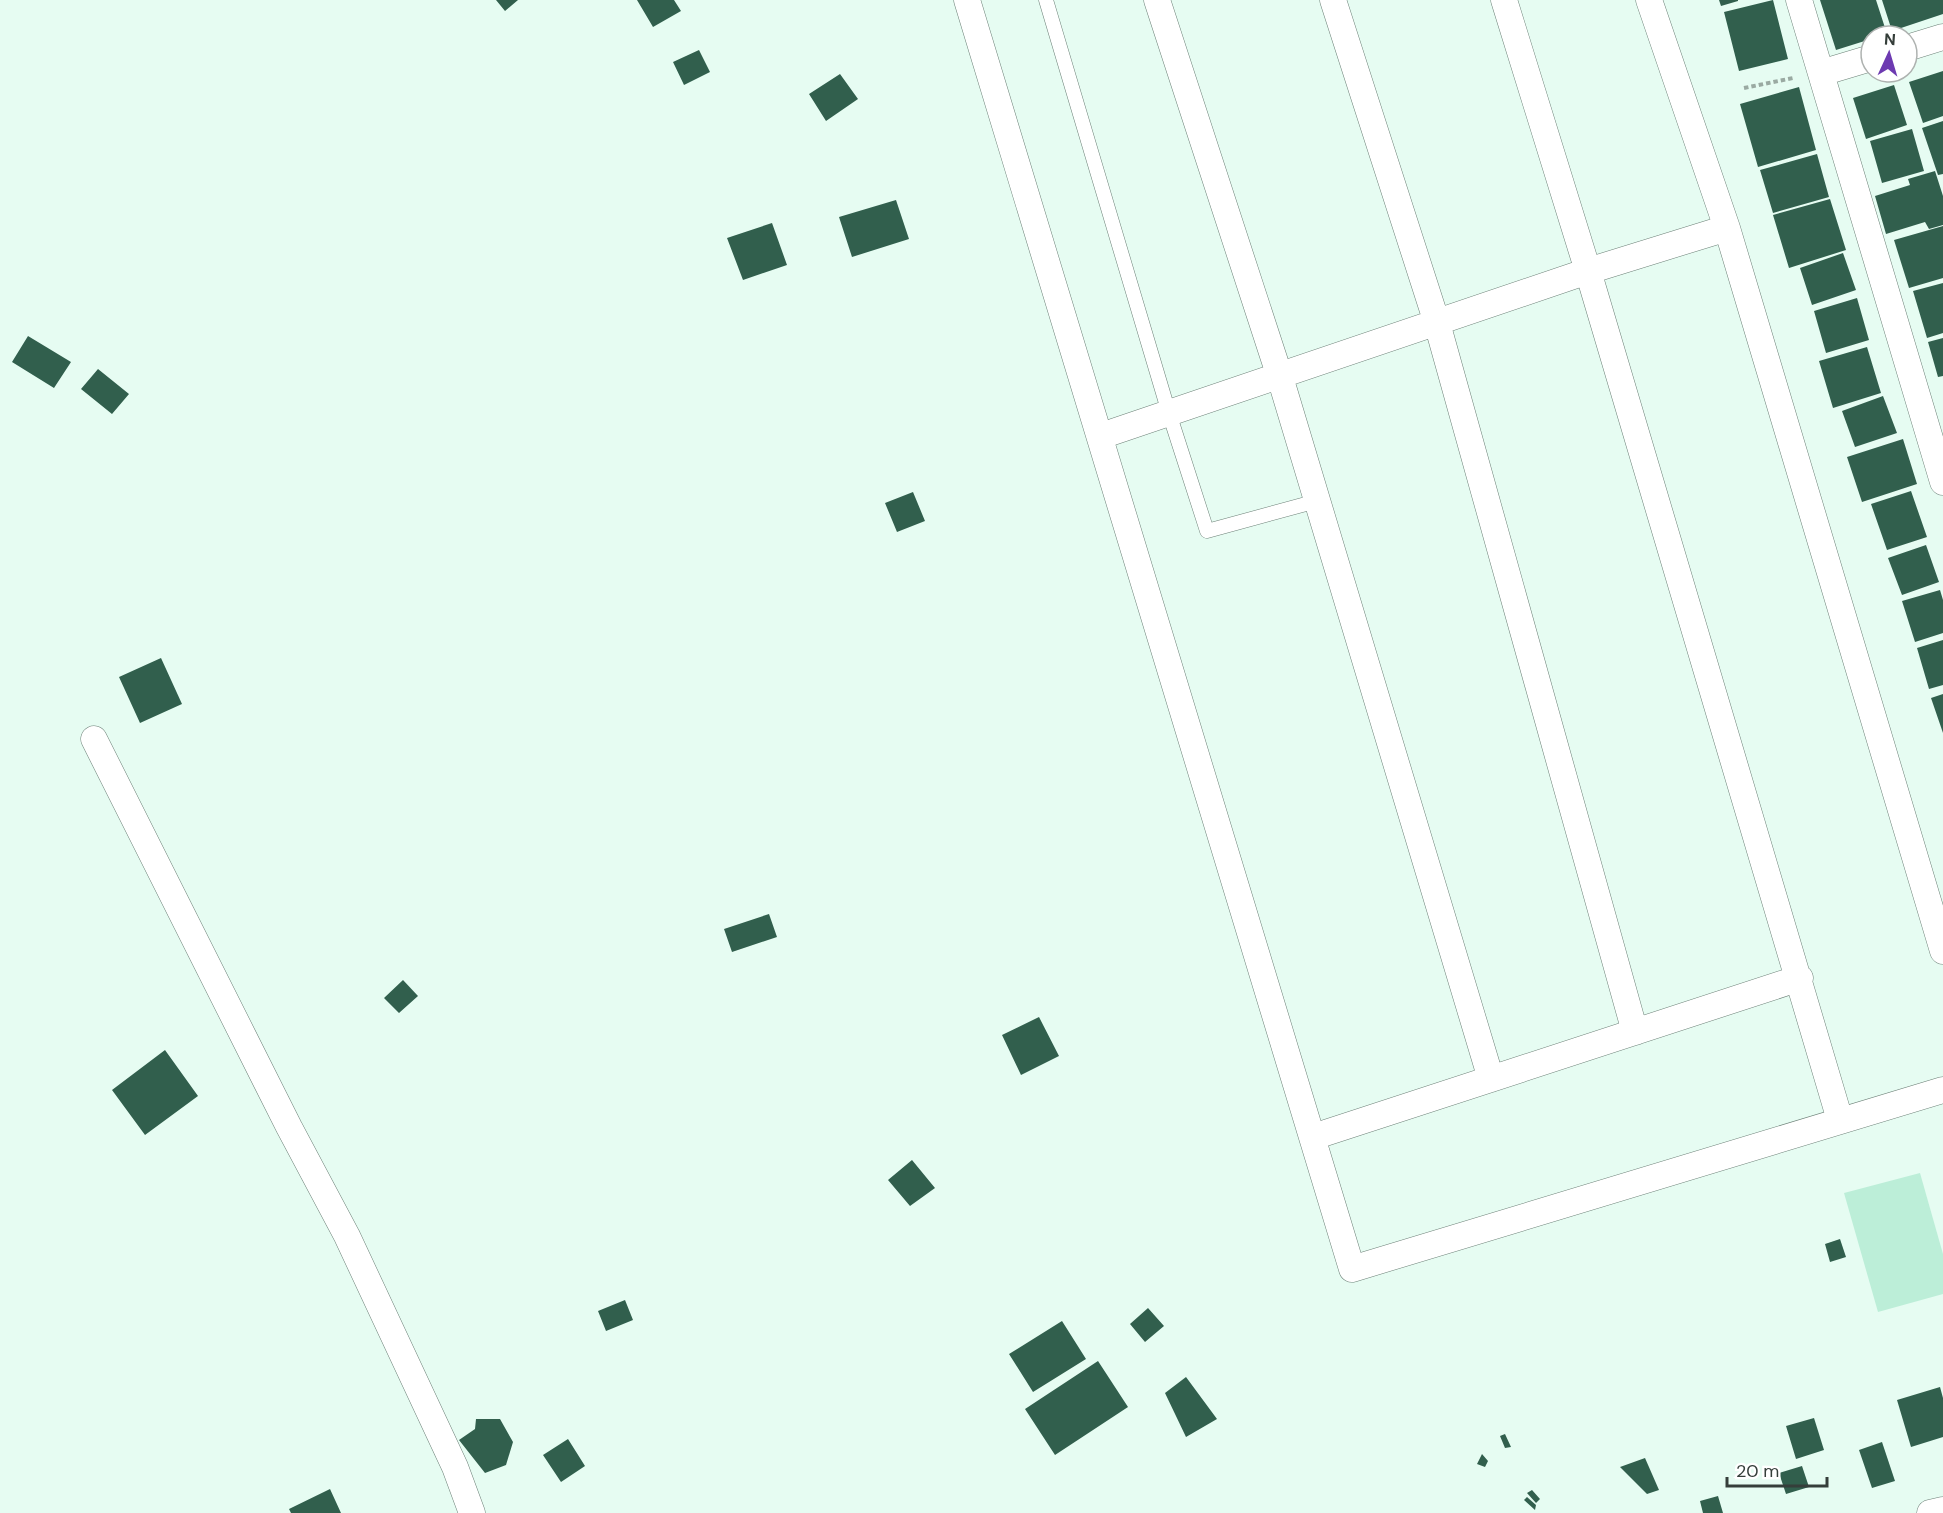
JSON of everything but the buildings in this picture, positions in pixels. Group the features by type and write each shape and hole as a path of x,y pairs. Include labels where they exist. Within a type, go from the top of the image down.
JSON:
{"street":[{"path":"967,0 1352,1269 1943,1090"},
{"path":"1158,0 1280,377 1491,1079"},
{"path":"1333,0 1437,323 1635,1032"},
{"path":"1504,0 1588,271 1800,978 1840,1120"},
{"path":"1649,0 1727,228 1943,951"},
{"path":"1799,0 1943,482"},
{"path":"1919,44 1943,37"},
{"path":"1821,73 1859,62"},
{"path":"1101,436 1588,271 1727,228"},
{"path":"94,739 289,1127 347,1236 455,1467 472,1513"},
{"path":"1313,1137 1800,978"},
{"path":"1930,1513 1943,1510"}],"lane":[{"path":"1046,0 1169,413 1207,531 1317,501"}],"path":[{"path":"1744,88 1821,73"}],"green space":[{"path":"1920,1173 1943,1254 1943,1294 1878,1312 1844,1193"}]}
